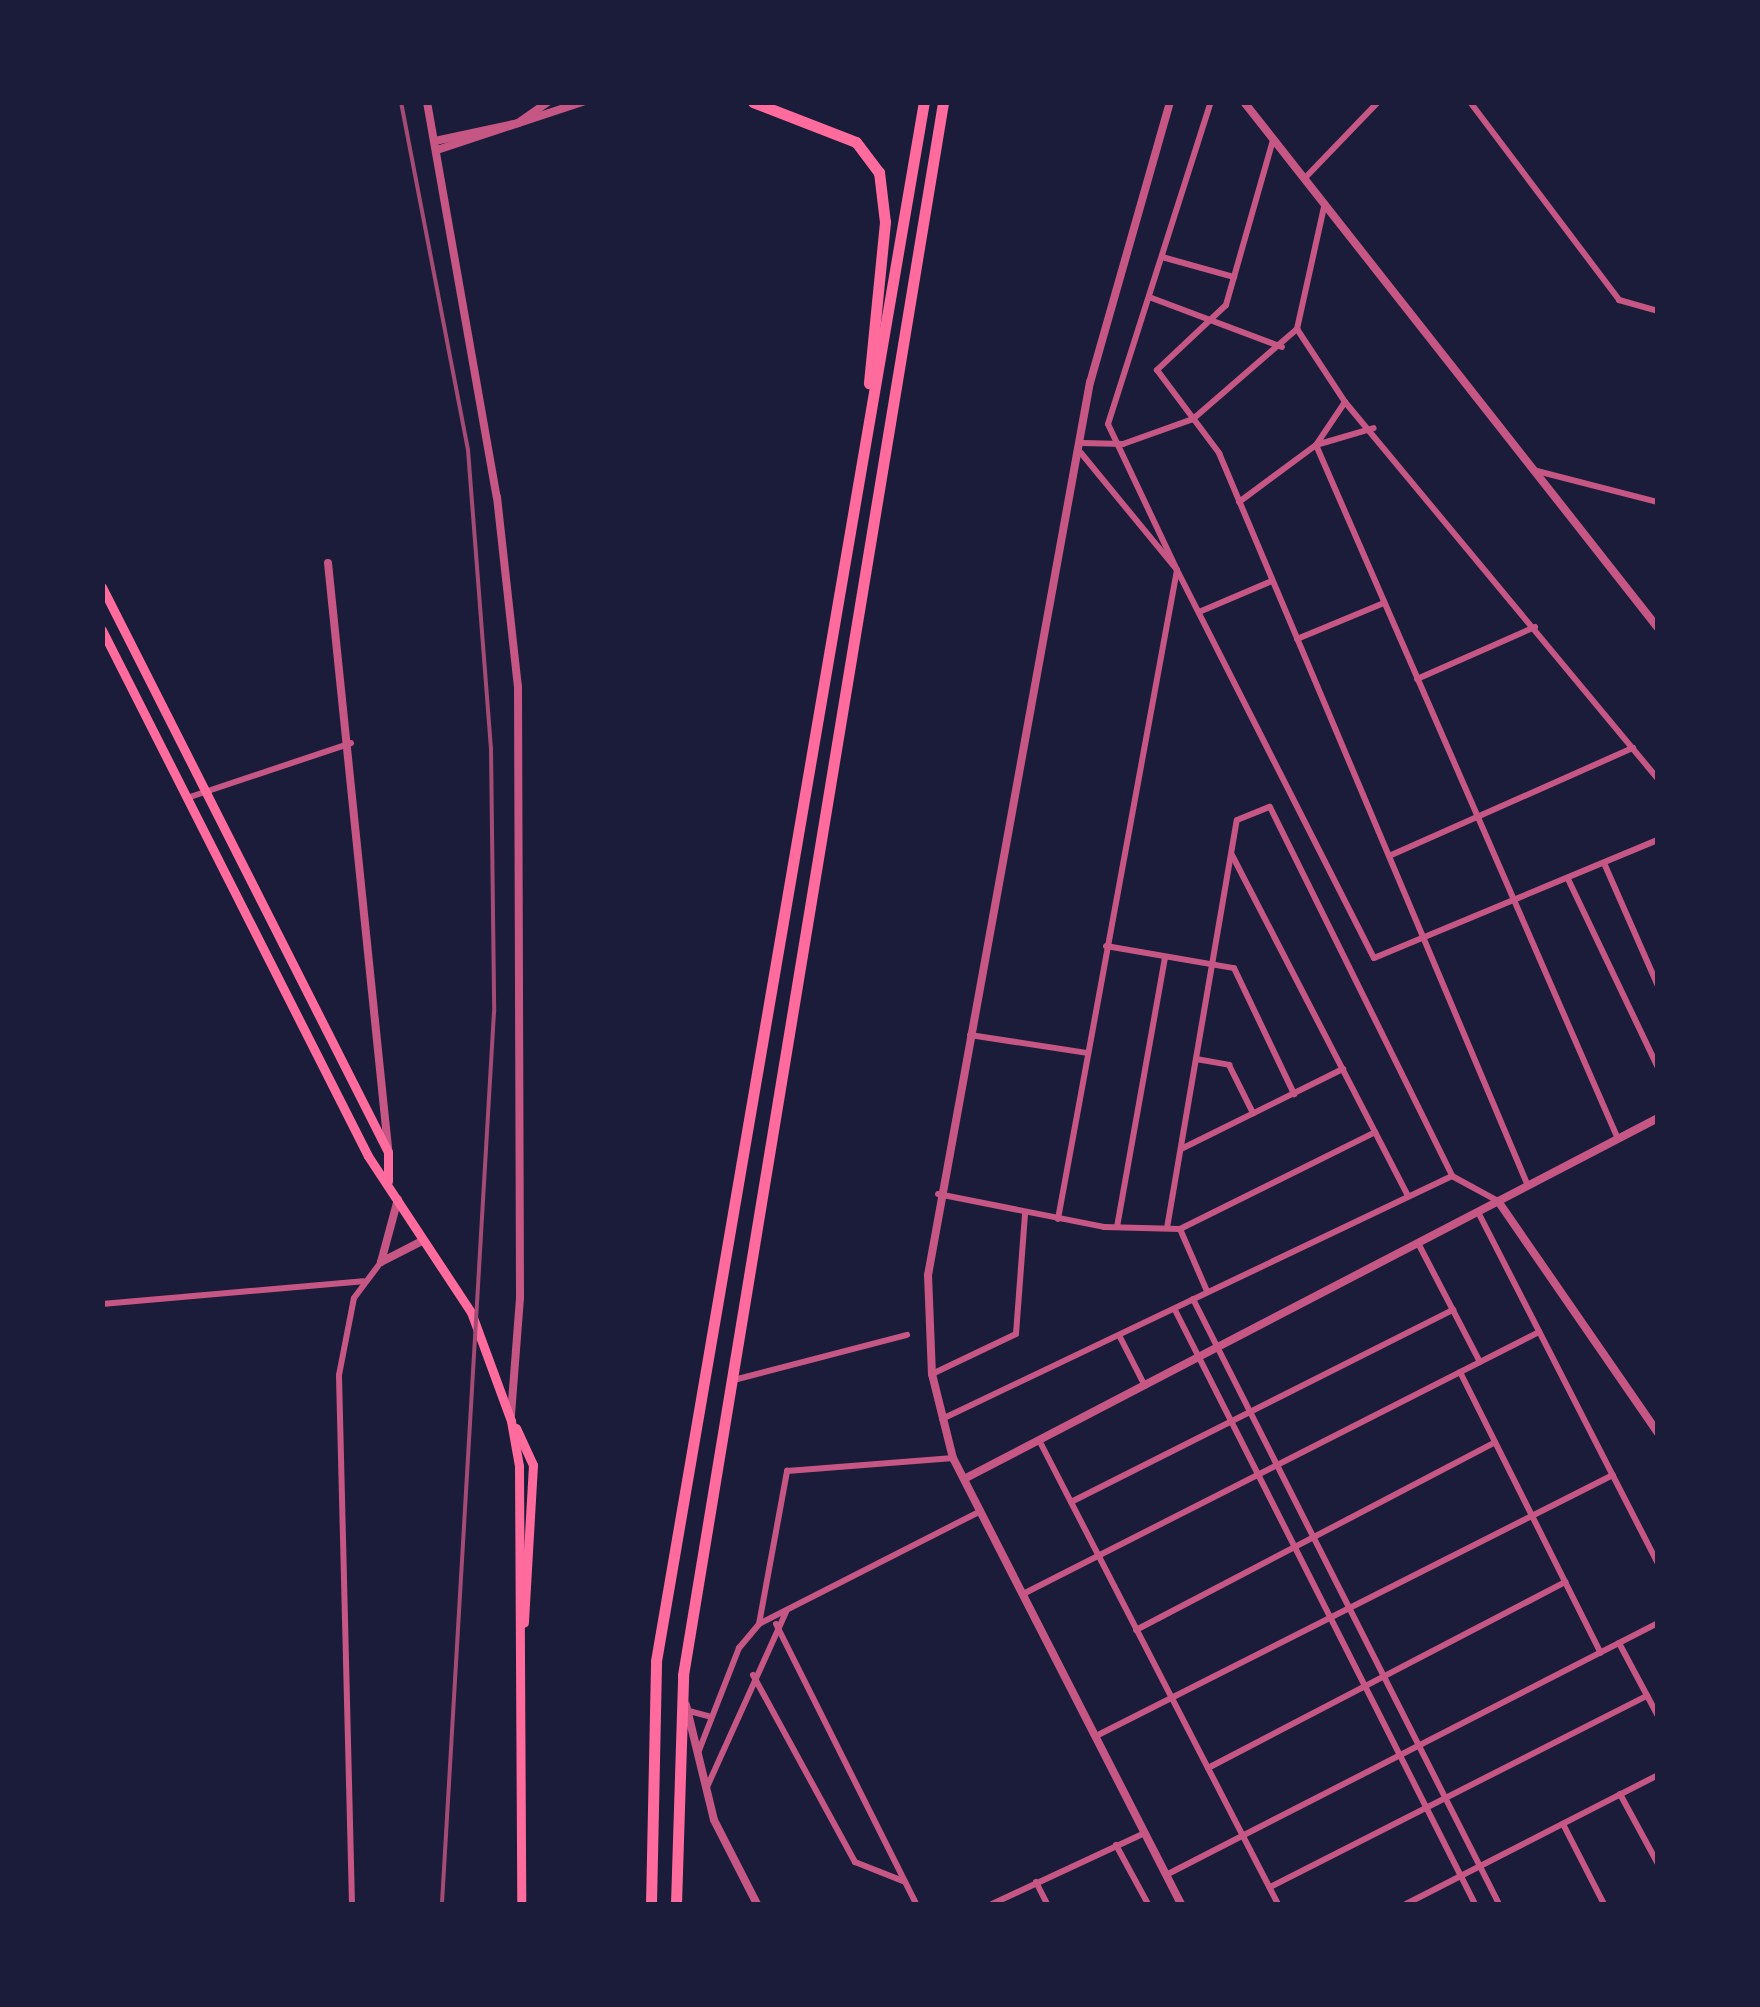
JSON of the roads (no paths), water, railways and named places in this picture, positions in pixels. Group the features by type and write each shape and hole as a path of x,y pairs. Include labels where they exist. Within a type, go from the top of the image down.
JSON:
{"highway":[{"path":"753,102 856,142 878,172 885,222 859,478"},
{"path":"651,1904 656,1661 924,102"},
{"path":"676,1904 683,1675 944,102"}],"main road":[{"path":"102,587 388,1152 388,1184"},
{"path":"102,630 388,1184 471,1312 510,1420 533,1465 520,1690 521,1904"}],"street":[{"path":"428,102 497,497 518,687 520,1298 510,1420"},
{"path":"436,146 518,123 548,102"},
{"path":"436,146 582,102"},
{"path":"1170,102 1090,382 1081,454 938,1194 932,1374 954,1458 1181,1904"},
{"path":"1211,102 1108,424 1123,444 1177,570 1374,958 1424,941 1658,840"},
{"path":"1244,102 1658,628"},
{"path":"1303,180 1378,102"},
{"path":"1470,102 1619,300 1658,311"},
{"path":"1274,140 1234,276 1213,318 1157,370 1193,419 1239,502 1528,1186"},
{"path":"1082,443 1123,444 1193,419 1282,347 1297,329 1324,207"},
{"path":"1162,258 1234,276"},
{"path":"1150,297 1282,347"},
{"path":"1297,329 1345,402 1374,428 1658,779"},
{"path":"1239,502 1316,444 1345,402"},
{"path":"1316,444 1374,428"},
{"path":"1316,444 1512,903 1618,1139"},
{"path":"1081,454 1177,570"},
{"path":"1532,470 1658,502"},
{"path":"328,563 351,743 388,1152"},
{"path":"1058,1219 1177,570"},
{"path":"1199,612 1272,581"},
{"path":"1297,639 1384,603"},
{"path":"1417,679 1534,627"},
{"path":"187,798 203,786 351,743"},
{"path":"1388,856 1633,748"},
{"path":"1167,1228 1237,820 1270,807 1452,1176 1498,1201 1658,1433"},
{"path":"1232,853 1408,1196"},
{"path":"1604,863 1658,986"},
{"path":"1568,879 1658,1068"},
{"path":"1106,946 1234,968 1294,1094"},
{"path":"1116,1228 1165,958"},
{"path":"969,1035 1087,1053"},
{"path":"1196,1059 1229,1065 1253,1114"},
{"path":"1181,1148 1343,1069"},
{"path":"964,1479 1658,1118"},
{"path":"938,1194 1024,1214 1116,1228 1180,1228 1375,1132"},
{"path":"942,1419 1452,1176"},
{"path":"381,1262 398,1199"},
{"path":"1478,1212 1658,1563"},
{"path":"932,1374 1016,1334 1024,1214"},
{"path":"1180,1228 1207,1290"},
{"path":"352,1904 339,1374 365,1280 381,1262 424,1240"},
{"path":"1418,1243 1480,1362"},
{"path":"102,1304 365,1280"},
{"path":"1192,1299 1221,1347 1500,1904"},
{"path":"1176,1310 1475,1904"},
{"path":"1071,1502 1453,1310"},
{"path":"1023,1594 1540,1332"},
{"path":"729,1382 906,1335"},
{"path":"1120,1337 1145,1386"},
{"path":"1460,1372 1601,1653"},
{"path":"1039,1440 1278,1904"},
{"path":"1136,1630 1495,1442"},
{"path":"695,1759 758,1624 787,1471 954,1458"},
{"path":"1096,1736 1613,1475"},
{"path":"758,1624 980,1511"},
{"path":"1208,1768 1566,1582"},
{"path":"705,1792 776,1624 790,1608"},
{"path":"1166,1876 1421,1750 1658,1622"},
{"path":"776,1624 916,1904"},
{"path":"1620,1643 1658,1716"},
{"path":"753,1674 854,1862 904,1881"},
{"path":"683,1675 695,1759 705,1792 758,1904"},
{"path":"1270,1888 1647,1696"},
{"path":"687,1709 696,1720 712,1716"},
{"path":"1406,1904 1658,1775"},
{"path":"1620,1794 1658,1864"},
{"path":"1563,1824 1604,1904"},
{"path":"992,1904 1145,1832"},
{"path":"1116,1845 1148,1904"},
{"path":"1036,1882 1047,1904"}],"railway":[{"path":"401,102 468,450 491,748 494,1012 442,1904"}]}
